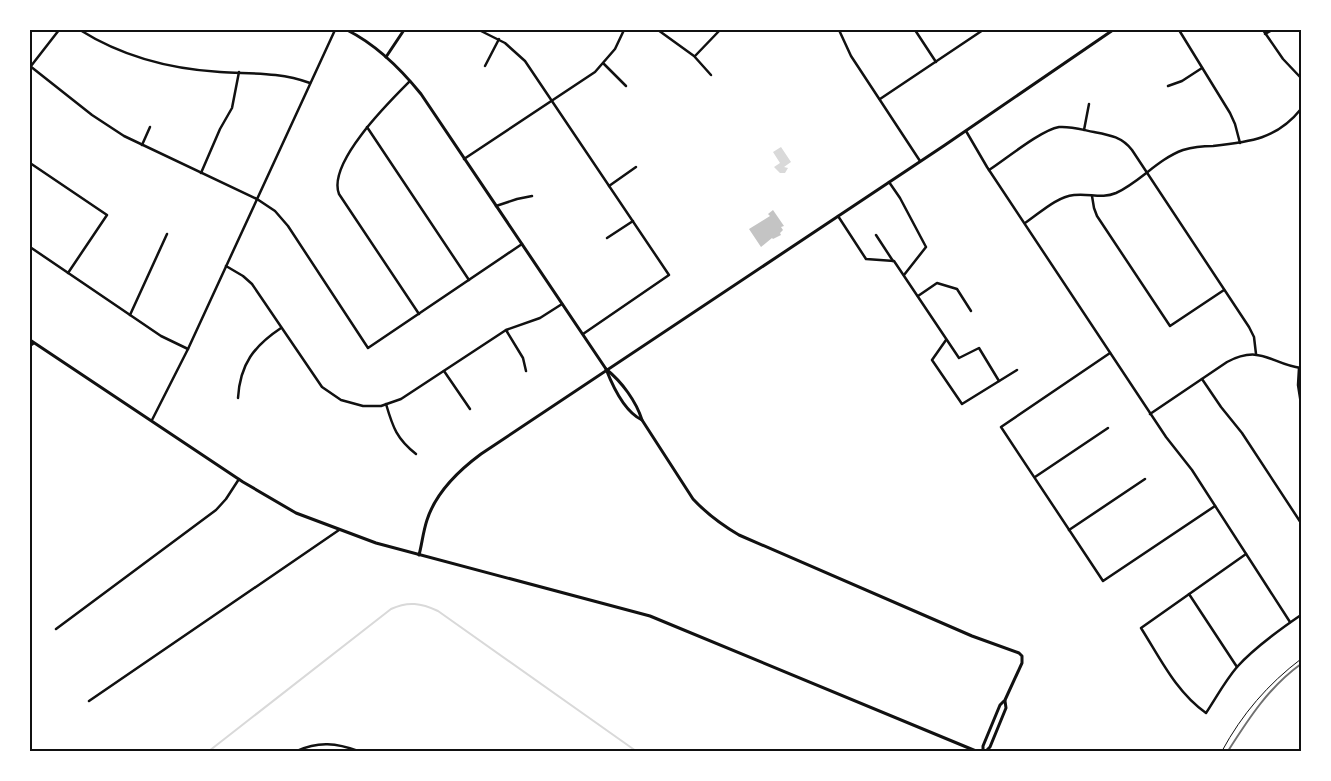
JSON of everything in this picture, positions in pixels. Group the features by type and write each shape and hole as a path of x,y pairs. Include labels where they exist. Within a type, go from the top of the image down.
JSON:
{"street":[{"path":"59,30 30,67 100,120 142,145 270,206 284,220 368,348 522,244"},
{"path":"80,30 120,52 155,63 198,70 276,74 310,83"},
{"path":"152,420 188,349 335,30"},
{"path":"347,30 386,56 410,81 429,106 606,369 612,384 634,416 642,420"},
{"path":"386,56 404,30"},
{"path":"480,30 511,47 525,61 670,275 582,334"},
{"path":"464,159 604,64 615,49 624,30"},
{"path":"658,30 694,56 711,75"},
{"path":"694,56 720,30"},
{"path":"839,30 851,56 920,161"},
{"path":"915,30 936,62"},
{"path":"880,99 983,30"},
{"path":"419,555 432,507 456,474 481,454 966,131 1113,30"},
{"path":"1179,30 1230,113 1240,143"},
{"path":"1262,30 1283,59 1301,78"},
{"path":"1266,34 1272,30"},
{"path":"485,66 499,39"},
{"path":"604,64 626,86"},
{"path":"1168,86 1182,81 1202,68"},
{"path":"201,173 232,108 239,72"},
{"path":"410,81 367,127 346,160 338,177 337,189 419,314"},
{"path":"1084,130 1089,104"},
{"path":"1025,223 1064,198 1081,195 1108,195 1118,191 1184,150 1261,139 1277,131 1301,109"},
{"path":"142,145 150,127"},
{"path":"367,127 469,280"},
{"path":"989,170 1049,131 1066,127 1114,136 1124,142 1132,150 1252,332 1256,354"},
{"path":"966,131 989,170 1150,414 1192,470 1290,622"},
{"path":"30,163 107,215 68,273"},
{"path":"609,186 636,167"},
{"path":"889,182 900,198 926,247 904,275"},
{"path":"496,206 532,196"},
{"path":"1092,196 1097,216 1170,326 1224,290"},
{"path":"838,216 866,258 894,261"},
{"path":"607,238 633,221"},
{"path":"130,315 167,234"},
{"path":"876,235 958,358 980,348 999,381"},
{"path":"30,247 166,339 188,349"},
{"path":"226,266 252,284 315,378 331,394 358,406 369,407 386,404 401,398 506,330 540,318 562,304"},
{"path":"918,296 937,284 957,289 971,311"},
{"path":"238,398 241,377 253,352 264,339 281,328"},
{"path":"506,330 523,358 526,371"},
{"path":"30,340 238,479 296,513 376,543 650,616 976,751"},
{"path":"946,340 932,360 962,404 1017,370"},
{"path":"30,346 34,343"},
{"path":"1110,353 1001,427 1103,581 1215,506"},
{"path":"1150,414 1233,359 1244,355 1256,354 1271,357 1287,365 1300,368 1298,385 1301,404"},
{"path":"606,369 617,378 693,499 722,524 740,535 885,599 972,636 1019,653 1022,656 1022,662 982,746 984,751 990,747 1006,708 1005,700"},
{"path":"444,370 470,409"},
{"path":"1202,379 1242,433 1301,522"},
{"path":"386,404 397,436 416,454"},
{"path":"1035,477 1108,428"},
{"path":"56,629 216,510 226,499 238,479"},
{"path":"1069,530 1145,479"},
{"path":"88,701 339,530"},
{"path":"1246,554 1141,628 1178,687 1191,703 1206,713 1225,682 1237,667 1290,622 1301,615"},
{"path":"1189,594 1237,667"},
{"path":"297,751 306,747 324,744 343,746 358,751"}],"path":[{"path":"1222,751 1256,700 1278,677 1301,659"}],"shaded area":[{"path":"781,147 791,162 784,167 788,168 785,173 780,173 774,167 780,163 773,152"}],"building":[{"path":"773,210 784,226 781,227 783,230 780,233 781,235 772,238 761,247 749,229 770,216 768,214"}],"waterway":[{"path":"209,751 391,609 409,604 426,606 438,611 636,751"}],"railway":[{"path":"1228,751 1269,693 1301,664"}]}
